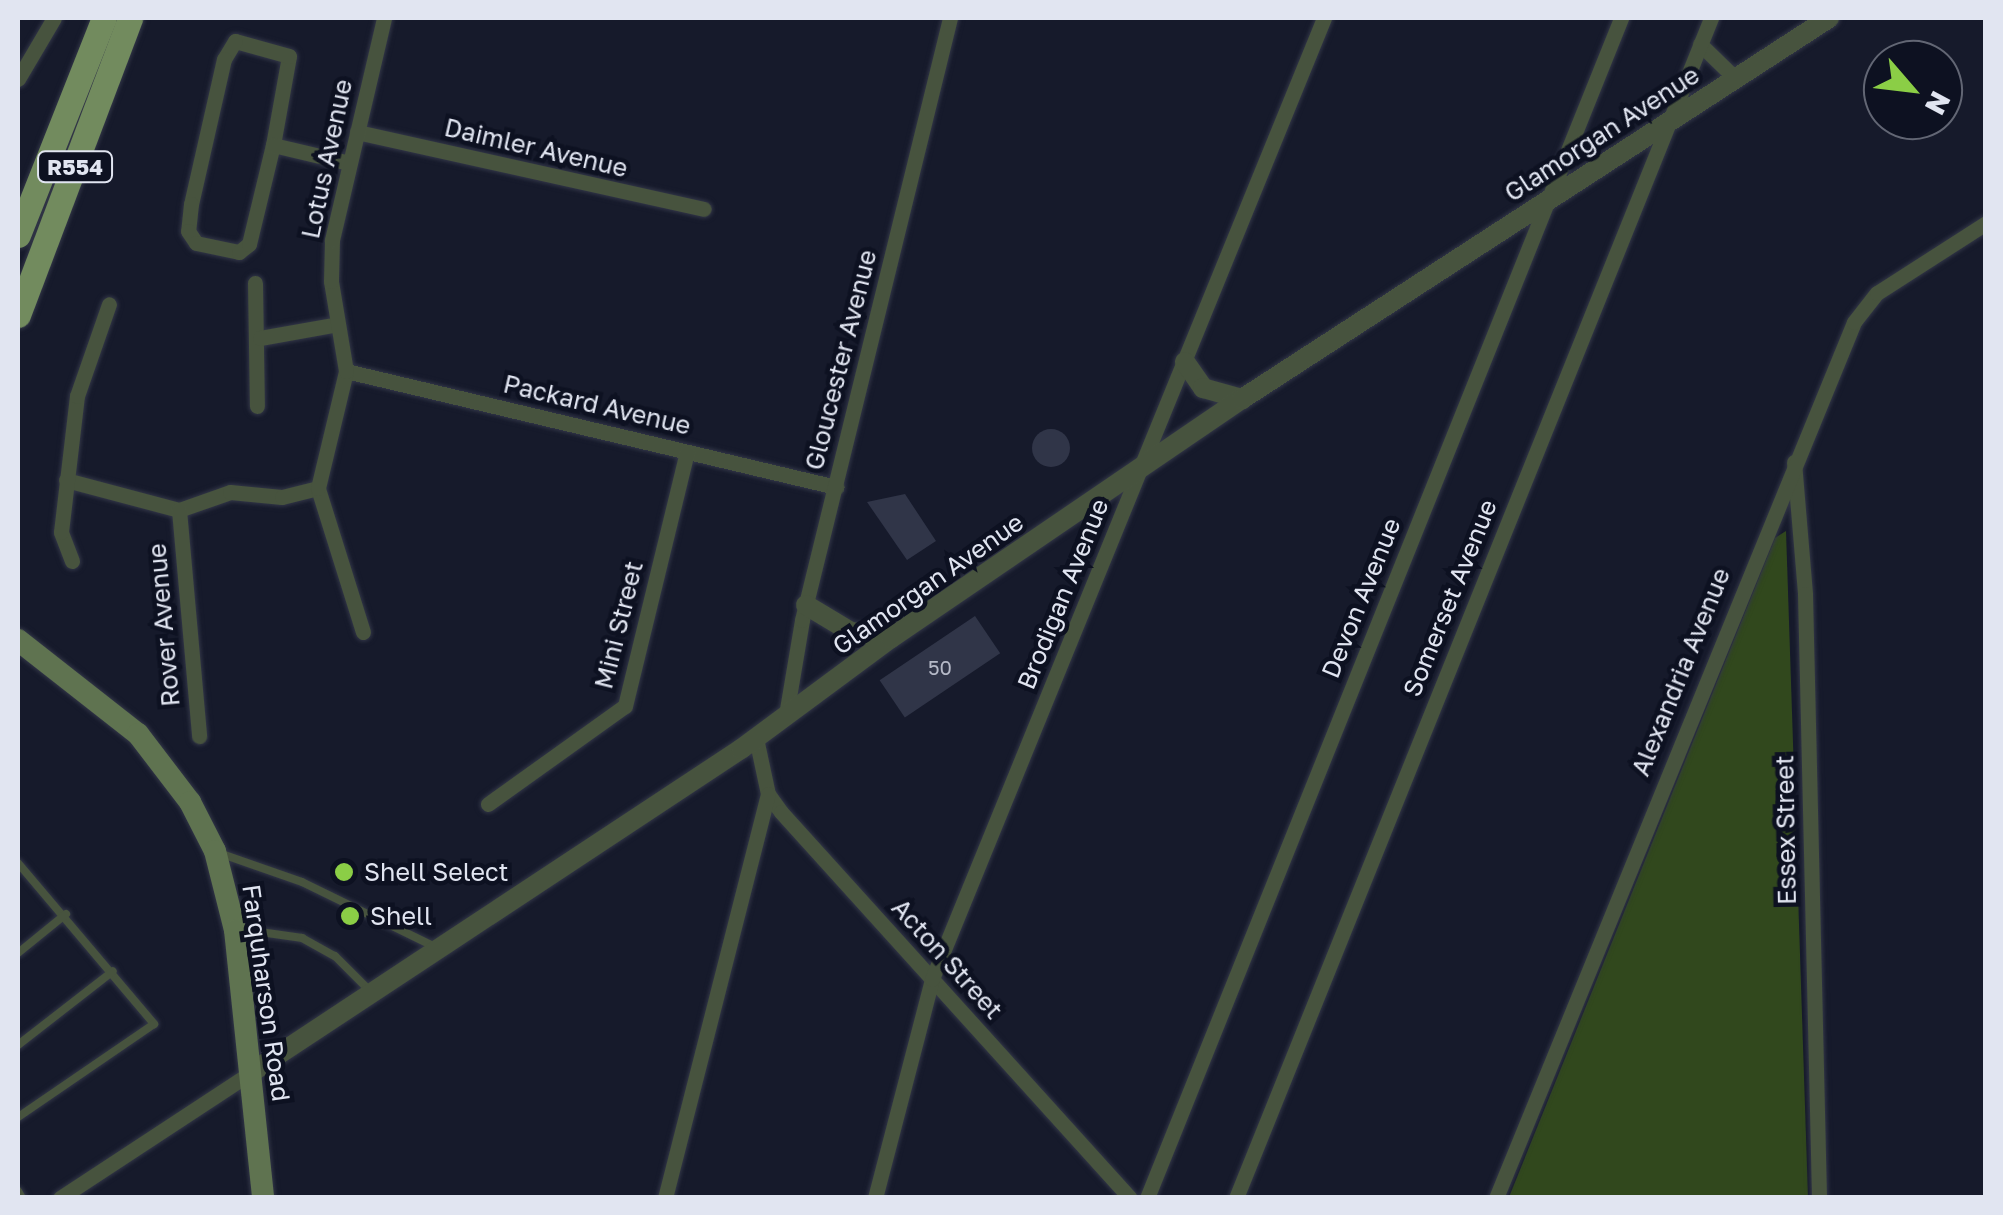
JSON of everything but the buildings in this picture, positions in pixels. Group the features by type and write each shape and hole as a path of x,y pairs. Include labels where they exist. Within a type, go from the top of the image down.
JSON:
{"main road":[{"name":"R554","path":"18,235 104,18"},
{"name":"R554","path":"18,315 130,18"},
{"name":"Farquharson Road","path":"18,640 138,734 190,802 215,852 235,930 263,1198"}],"street":[{"path":"18,79 54,18"},
{"name":"Lotus Avenue","path":"318,488 346,371 332,240 384,18"},
{"name":"Gloucester Avenue","path":"786,715 806,605 950,18"},
{"name":"Brodigan Avenue","path":"876,1198 932,980 1324,18"},
{"name":"Devon Avenue","path":"1146,1198 1622,18"},
{"name":"Somerset Avenue","path":"1236,1198 1710,18"},
{"name":"Glamorgan Avenue","path":"60,1198 756,738 891,638 1242,400 1829,18"},
{"path":"235,40 289,56 272,146 249,244 238,252 196,244 188,222 224,58 235,40"},
{"path":"1700,44 1736,78"},
{"name":"Daimler Avenue","path":"358,132 704,209"},
{"path":"272,146 350,163"},
{"name":"Alexandria Avenue","path":"1496,1198 1794,462 1864,306 1986,223"},
{"path":"256,283 260,338 257,406"},
{"path":"72,561 61,532 80,380 109,304"},
{"path":"260,338 338,324"},
{"path":"1184,362 1203,388 1242,400"},
{"name":"Packard Avenue","path":"346,371 836,488"},
{"name":"Mini Street","path":"488,804 624,706 688,452"},
{"name":"Essex Street","path":"1794,462 1805,575 1820,1198"},
{"path":"66,480 179,510 230,492 282,497 318,488 363,632"},
{"name":"Rover Avenue","path":"179,510 199,736"},
{"path":"806,605 851,632 891,638"},
{"name":"Acton Street","path":"756,738 768,794 1130,1198"},
{"path":"666,1198 768,794"}],"lane":[{"path":"215,852 302,882 438,949"},
{"path":"18,864 66,914 150,1016 149,1032 18,1117"},
{"path":"18,953 66,914"},
{"path":"235,930 302,938 335,956 372,992"},
{"path":"18,1046 113,971"}],"green space":[{"path":"1786,531 1808,1197 1509,1197 1775,538"}],"place":[{"name":"Shell Select","path":"344,872"},
{"name":"Shell","path":"350,916"}]}
